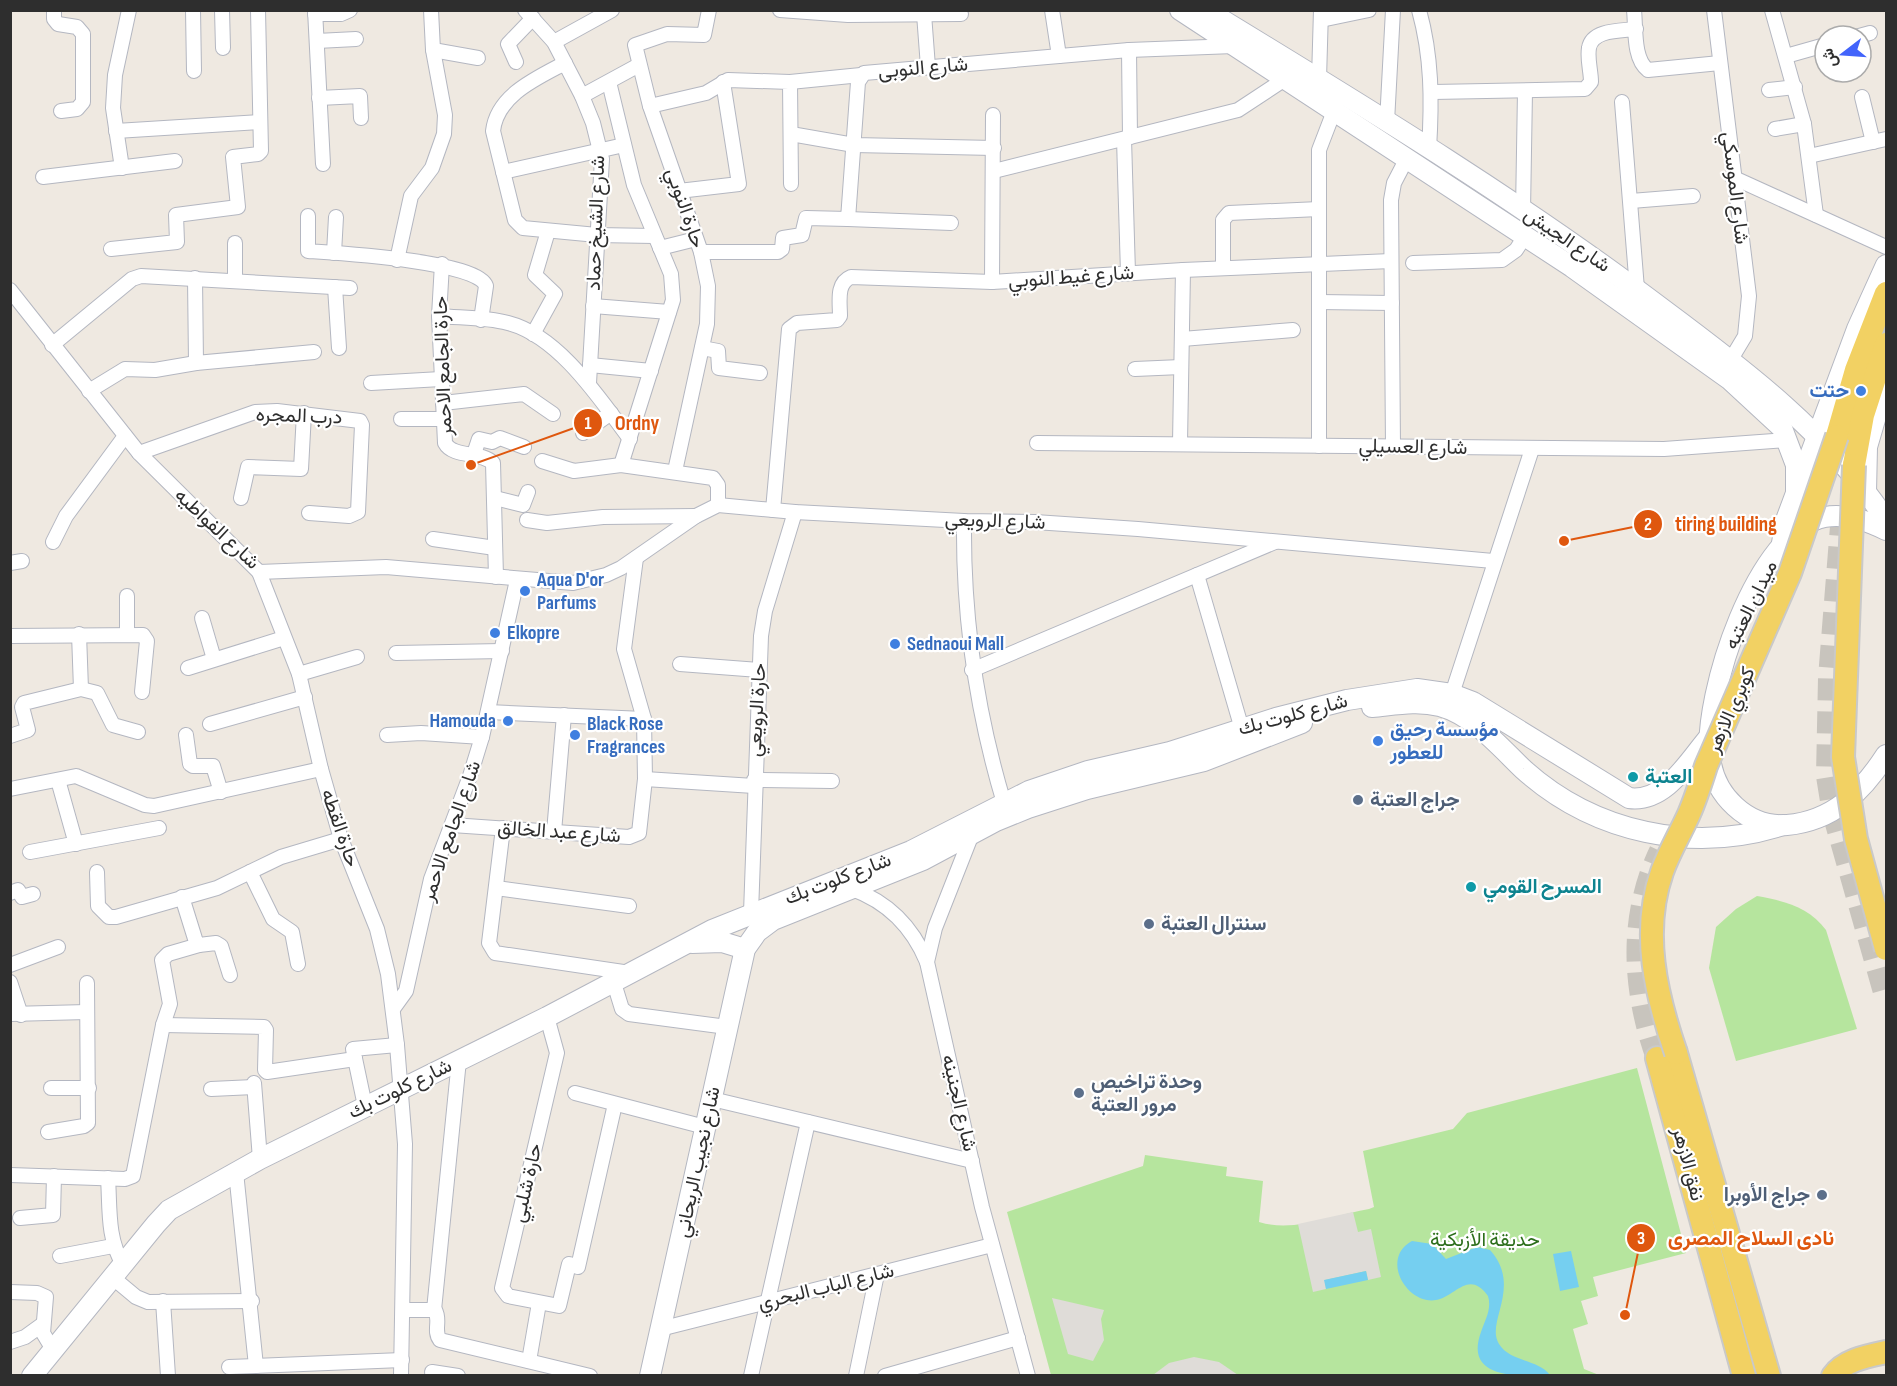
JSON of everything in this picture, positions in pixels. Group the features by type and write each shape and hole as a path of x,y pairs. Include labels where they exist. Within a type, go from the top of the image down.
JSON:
{"main road":[{"name":"كوبري الازهر","path":"1768,1376 1666,1055 1661,1005 1652,953 1656,892 1668,856 1693,806 1706,766 1790,573 1826,471 1856,370 1887,293"},
{"path":"1887,344 1867,399 1854,465 1843,729 1850,812 1887,949"},
{"name":"نفق الازهر","path":"1666,1055 1744,1376"},
{"path":"1833,1376 1838,1369 1853,1361 1887,1352"}],"street":[{"path":"54,10 54,19 58,24 77,27 83,34 83,102 77,109 61,111"},
{"path":"122,168 113,108 115,75 129,10"},
{"path":"193,10 194,71"},
{"path":"222,10 223,48"},
{"path":"111,249 177,242 176,215 237,208 233,159 235,156 260,153 258,10"},
{"path":"323,164 315,12 341,14 350,10"},
{"path":"397,260 411,196 432,168 444,134 445,115 434,50 431,10"},
{"path":"554,42 612,10"},
{"name":"حارة النوبي","path":"675,471 702,348 708,305 699,245 650,106 639,65 636,43 668,34 704,36 709,10"},
{"path":"780,10 962,14"},
{"path":"1052,10 1059,56"},
{"name":"شارع الجيش","path":"1180,10 1619,299 1729,379 1773,418 1788,440 1796,465 1796,492"},
{"name":"شارع الجيش","path":"1206,10 1429,149 1637,289 1775,396 1817,436 1887,520"},
{"path":"1319,79 1321,15 1369,10"},
{"path":"1387,122 1393,10"},
{"path":"1419,10 1426,37 1433,92 1429,149"},
{"path":"1634,10 1641,65 1648,70 1720,63"},
{"name":"شارع الموسكي","path":"1714,10 1749,307 1745,336 1730,361"},
{"path":"1772,10 1804,124 1816,215"},
{"path":"516,62 508,44 529,14"},
{"name":"شارع الشيخ حماد","path":"529,14 554,42 565,63 582,96 600,150 589,383"},
{"path":"924,14 928,67"},
{"path":"1433,92 1585,89 1591,82 1589,48 1591,41 1603,33 1636,29"},
{"path":"317,41 357,39"},
{"name":"شارع النوبى","path":"848,219 858,82 861,75 1129,50 1234,46"},
{"path":"1786,56 1813,48"},
{"path":"434,50 478,58"},
{"path":"1128,273 1129,50"},
{"path":"565,63 521,87 495,118 493,131 518,226 657,242 778,252 785,236 802,235 806,218 951,223"},
{"path":"582,96 639,65"},
{"path":"650,106 706,93 723,82 735,80 790,82 861,75"},
{"path":"994,171 1238,110 1285,79"},
{"path":"609,82 634,185 674,287 669,312 621,465"},
{"path":"679,191 739,184 723,82"},
{"path":"790,82 791,184"},
{"path":"1769,90 1795,87"},
{"path":"1523,211 1525,91"},
{"path":"320,98 359,96 361,118"},
{"path":"1809,156 1880,141 1862,98"},
{"path":"1622,102 1637,289"},
{"path":"1319,446 1319,150 1334,111"},
{"path":"992,282 993,115"},
{"path":"116,131 259,122"},
{"path":"1775,129 1804,124"},
{"path":"791,134 854,145 994,148"},
{"path":"503,172 624,145"},
{"path":"1393,447 1392,191 1407,158"},
{"path":"43,177 175,161"},
{"path":"1732,177 1887,247"},
{"path":"1631,201 1693,196"},
{"path":"1223,268 1223,220 1229,213 1319,209"},
{"path":"308,216 308,251 442,264 485,281 481,320"},
{"path":"334,253 336,217"},
{"path":"533,334 555,294 535,274 548,231"},
{"path":"1413,263 1502,260 1516,250 1525,236"},
{"path":"235,243 235,281"},
{"name":"شارع غيط النوبي","path":"773,510 789,329 797,323 837,320 840,316 841,285 845,279 851,277 992,282 1183,270 1391,261"},
{"name":"حارة الجامع الاحمر","path":"442,264 438,316 447,447 487,457 493,463 496,578"},
{"path":"1782,543 1796,492 1857,329 1887,265"},
{"path":"1180,443 1183,270"},
{"path":"52,345 132,279 151,275 350,288"},
{"path":"195,278 196,363"},
{"path":"335,287 339,348"},
{"name":"شارع الفواطيه","path":"10,290 139,453 259,572 386,567 517,580"},
{"path":"1319,303 1392,303"},
{"path":"593,306 669,312"},
{"path":"438,316 507,323 533,334 550,346 589,383 630,439"},
{"path":"1182,339 1293,330"},
{"path":"702,348 718,351 719,368 760,373"},
{"path":"89,391 125,369 155,370 196,363 314,352"},
{"path":"590,364 651,371"},
{"path":"1135,369 1181,367"},
{"path":"371,383 441,379"},
{"path":"1866,492 1867,447 1887,382"},
{"path":"443,403 524,394 554,414"},
{"name":"درب المجره","path":"139,453 245,414 266,410 355,418 362,425 358,512 349,516 309,513"},
{"path":"241,498 246,469 250,466 301,469 304,413"},
{"path":"583,433 611,413"},
{"path":"401,419 444,419"},
{"path":"53,542 66,516 125,436"},
{"path":"474,454 479,439 492,442 500,438 524,447"},
{"name":"شارع العسيلي","path":"1037,443 1664,449 1788,440"},
{"path":"1452,694 1532,449"},
{"path":"517,580 573,583 614,572 696,516 718,505 716,480 675,471 621,465 574,471 542,461"},
{"path":"495,498 523,505 528,492"},
{"name":"شارع الرويعي","path":"718,505 795,512 964,521 1035,522 1494,561"},
{"name":"حارة الرويعي","path":"751,913 759,670 765,610 795,512"},
{"path":"526,520 547,523 635,516 696,516"},
{"name":"ميدان العتبه","path":"1887,530 1857,518 1825,517 1809,522 1782,543 1748,599 1731,639 1720,679 1710,736 1712,769 1725,796 1748,816 1783,825 1809,822 1842,806 1861,789 1887,755"},
{"path":"964,521 964,596 972,670 986,737 1004,803"},
{"path":"433,539 495,548"},
{"path":"972,670 1277,541"},
{"name":"شارع عبد الخالق","path":"452,825 634,837 639,833 645,778 644,719 624,649 636,558"},
{"name":"حارة القطه","path":"259,572 299,674 321,768 341,839 377,929 393,1009 405,1144 404,1310 401,1376"},
{"path":"1197,575 1244,736"},
{"name":"شارع الجامع الاحمر","path":"393,1009 406,992 431,879 482,737 517,580"},
{"path":"127,596 127,634"},
{"path":"202,618 214,659"},
{"path":"79,634 81,689"},
{"path":"10,636 143,635 147,641 142,692"},
{"path":"188,668 284,638"},
{"path":"396,653 502,651"},
{"path":"299,674 357,657"},
{"path":"680,664 759,670"},
{"path":"10,736 28,730 22,707 24,703 81,689 97,693 113,724 138,732"},
{"name":"شارع كلوت بك","path":"33,1375 52,1348 170,1210 260,1159 547,1017 685,944 751,913 968,828 996,821 1057,798 1172,771 1244,736 1313,708 1399,690 1426,689 1452,694 1504,719 1629,798 1647,798 1662,791 1710,736"},
{"path":"210,724 305,697"},
{"name":"شارع كلوت بك","path":"745,949 757,932 773,920 923,860 1004,803 1058,780 1170,752 1288,728 1341,712 1411,703 1425,703 1461,715 1562,798 1626,827 1672,837 1717,839 1740,837 1783,825"},
{"path":"488,712 644,719"},
{"path":"554,832 564,715"},
{"path":"387,735 421,733 482,737"},
{"path":"186,735 190,764 213,766 221,792"},
{"path":"10,789 83,778 145,805 154,806 321,768"},
{"path":"645,778 754,783 832,781"},
{"path":"58,780 76,844"},
{"path":"30,852 159,828"},
{"path":"503,828 489,943 495,953 632,973"},
{"name":"شارع الجنينه","path":"968,828 935,928 927,962 992,1245 1028,1376"},
{"path":"97,872 98,906 109,917 217,888 281,858 341,839"},
{"path":"250,872 273,919 292,932 298,964"},
{"path":"495,888 629,906"},
{"path":"852,889 880,901 903,921 913,934 927,962"},
{"path":"10,893 18,890 22,897 33,894"},
{"path":"182,897 196,942 199,945"},
{"path":"685,944 710,941 745,949"},
{"path":"10,1174 130,1179 133,1176 163,1025 170,1004 162,960 168,954 199,945 216,943 221,946 230,975"},
{"path":"10,965 58,947"},
{"name":"شارع نجيب الريحاني","path":"650,1376 745,949"},
{"path":"10,982 16,1015 87,1012"},
{"path":"614,982 622,1009 629,1014 727,1027"},
{"path":"48,1132 87,1125 89,1088 87,983"},
{"name":"حارة شلبي","path":"547,1017 557,1053 502,1288 508,1296 560,1306 569,1264 578,1267 615,1104"},
{"path":"163,1025 264,1028 266,1032 265,1070 267,1072 354,1059"},
{"path":"365,1106 353,1049 397,1045"},
{"path":"459,1060 434,1310 437,1314 436,1335 440,1340 590,1376"},
{"path":"211,1089 254,1085 260,1159"},
{"path":"51,1088 89,1088"},
{"path":"575,1093 705,1127"},
{"path":"712,1099 972,1161"},
{"path":"751,1376 808,1122"},
{"path":"236,1172 252,1301 256,1366"},
{"path":"20,1218 54,1215 54,1176"},
{"path":"108,1178 113,1246 118,1270 141,1300 252,1301"},
{"name":"شارع الباب البحري","path":"660,1329 992,1245"},
{"path":"60,1256 113,1246"},
{"path":"856,1376 877,1274"},
{"path":"10,1292 42,1294 46,1302 44,1338 52,1348"},
{"path":"163,1301 168,1376"},
{"path":"529,1361 539,1303"},
{"path":"404,1310 434,1310"},
{"path":"10,1342 25,1337 43,1324"},
{"path":"885,1376 909,1372 1018,1338"},
{"path":"229,1367 256,1366 284,1370 402,1360"},
{"path":"432,1371 458,1376"}],"green space":[{"path":"1757,896 1796,906 1812,916 1826,930 1857,1029 1736,1061 1709,968 1716,927 1736,909"},
{"name":"حديقة الأزبكية","path":"1637,1068 1686,1253 1593,1277 1598,1296 1581,1301 1588,1324 1573,1329 1584,1369 1599,1375 1051,1375 1007,1212 1143,1166 1145,1155 1227,1167 1226,1176 1263,1181 1259,1222 1286,1225 1314,1222 1374,1207 1363,1151 1453,1129 1467,1113"}],"shaded area":[{"path":"1353,1212 1358,1232 1371,1229 1381,1277 1368,1280 1366,1271 1325,1280 1326,1289 1313,1292 1298,1224"},
{"path":"1052,1298 1104,1310 1101,1319 1104,1340 1093,1361 1068,1354"},
{"path":"1194,1357 1219,1362 1238,1375 1153,1375 1169,1363"}],"water":[{"path":"1412,1241 1432,1244 1446,1259 1477,1247 1490,1250 1499,1264 1503,1277 1504,1290 1496,1325 1499,1344 1510,1354 1539,1366 1550,1375 1511,1375 1498,1372 1480,1360 1478,1348 1489,1310 1488,1296 1481,1288 1468,1284 1436,1300 1420,1298 1413,1294 1402,1282 1397,1266 1400,1253"},
{"path":"1571,1251 1579,1287 1560,1291 1553,1254"},
{"path":"1366,1271 1368,1280 1326,1289 1324,1280"}],"tunnel":[{"path":"1842,514 1829,678 1827,776 1833,813 1886,999"},
{"path":"1657,1058 1643,1007 1638,954 1643,902 1660,851"}],"place":[{"name":"حتت","path":"1861,391"},
{"name":"Ordny","path":"471,465"},
{"name":"tiring building","path":"1564,541"},
{"name":"Aqua D'or Parfums","path":"525,591"},
{"name":"Elkopre","path":"495,633"},
{"name":"Sednaoui Mall","path":"895,644"},
{"name":"Hamouda","path":"508,721"},
{"name":"Black Rose Fragrances","path":"575,735"},
{"name":"مؤسسة رحيق للعطور","path":"1378,741"},
{"name":"العتبة","path":"1633,777"},
{"name":"جراج العتبة","path":"1358,800"},
{"name":"المسرح القومي","path":"1471,887"},
{"name":"سنترال العتبة","path":"1149,924"},
{"name":"وحدة تراخيص مرور العتبة","path":"1079,1093"},
{"name":"جراج الأوبرا","path":"1822,1195"},
{"name":"نادى السلاح المصرى","path":"1625,1315"}]}
